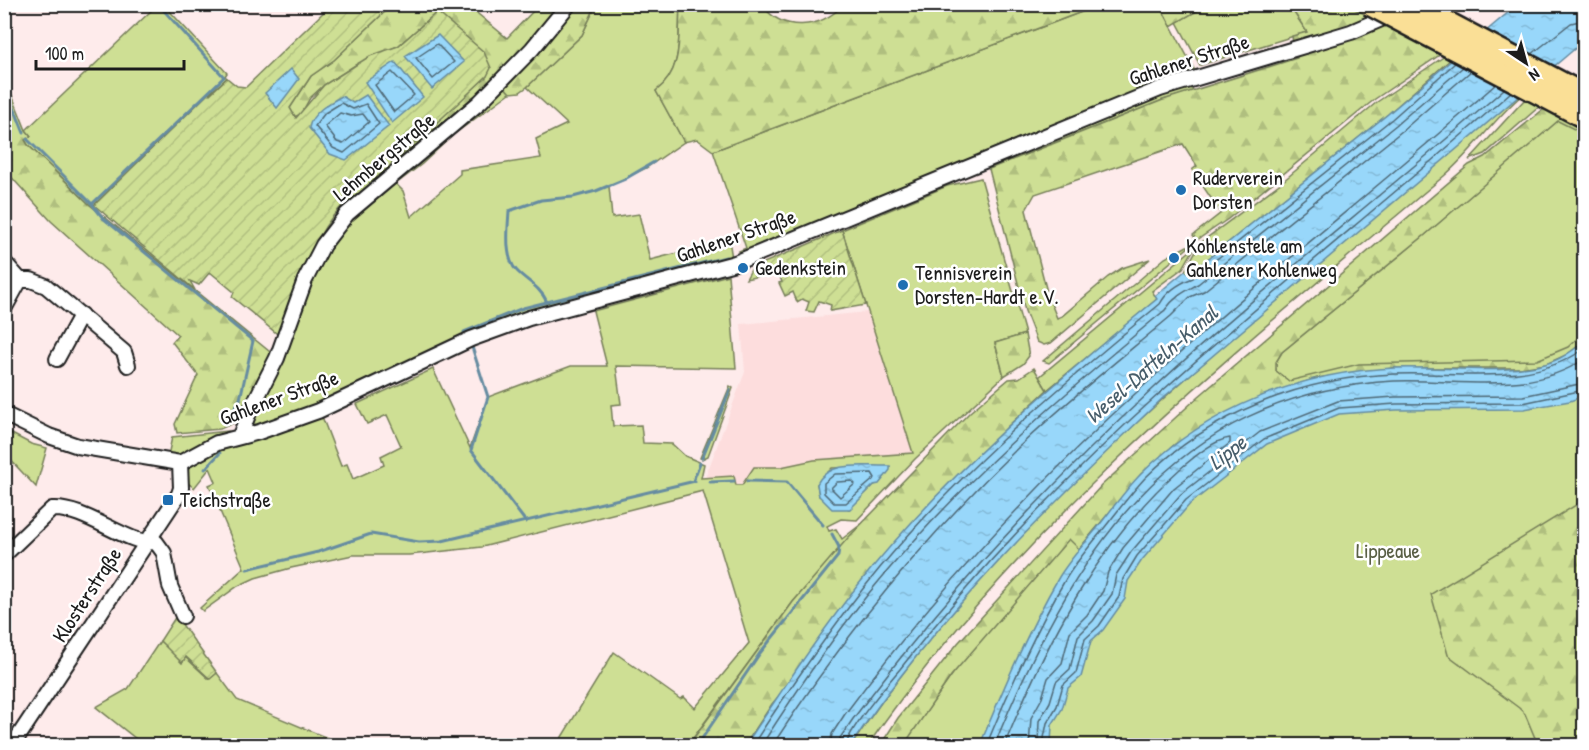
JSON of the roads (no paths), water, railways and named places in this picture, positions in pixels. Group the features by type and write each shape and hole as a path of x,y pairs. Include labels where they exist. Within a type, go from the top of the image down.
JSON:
{"highway":[{"path":"1369,4 1584,117"},
{"path":"1412,4 1584,95"}],"street":[{"name":"Lehmbergstraße","path":"240,436 277,358 306,280 323,244 347,214 439,138 501,82 569,4"},
{"name":"Gahlener Straße","path":"180,463 217,443 318,411 471,339 529,318 735,263 1160,89 1351,32 1417,4"},
{"path":"4,262 20,280 39,282 81,315 124,352 128,365"},
{"path":"4,309 20,280"},
{"path":"57,359 81,315"},
{"path":"4,414 78,446 180,463"},
{"name":"Klosterstraße","path":"12,746 179,494 181,488 180,463"},
{"path":"4,555 52,508 68,510 101,522 146,543 156,542 164,553 170,586 183,616"}],"water":[{"name":"Wesel-Datteln-Kanal","path":"1517,5 1584,5 1584,41 1164,397 1122,437 1038,520 958,606 885,697 851,745 745,746 814,644 858,585 891,545 962,470 1038,399 1157,299 1155,296 1185,271 1189,274 1388,114"},
{"path":"438,35 464,62 432,89 405,56"},
{"path":"395,62 423,97 392,123 365,82"},
{"path":"291,69 299,79 277,108 265,93"},
{"path":"366,95 389,126 346,160 330,154 309,128 313,118 321,109 342,96 353,103"},
{"name":"Lippe","path":"1584,342 1584,396 1570,401 1524,409 1396,410 1339,414 1267,444 1190,504 1142,560 1128,581 1125,599 1103,630 1091,641 1081,677 1068,688 1062,709 1052,725 1051,745 980,745 1026,639 1063,570 1135,480 1167,451 1196,430 1258,397 1292,385 1326,377 1395,368 1491,370 1528,367 1556,360"},
{"path":"849,466 890,466 890,470 879,484 874,485 850,509 832,509 819,496 817,484 830,471"}],"waterway":[{"path":"93,203 224,77 158,4"},
{"path":"4,83 24,133"},
{"path":"27,139 103,218 253,341 240,399 226,423"},
{"path":"547,302 537,288 517,271 510,259 508,251 509,211 541,200 573,197 596,191 625,179 654,162"},
{"path":"465,334 464,332 523,308 726,257"},
{"path":"472,347 488,397 471,450 526,522"},
{"path":"702,458 730,390"},
{"path":"205,469 220,453"},
{"path":"693,481 700,463"},
{"path":"247,569 318,552 371,534 419,542 442,541 695,481"},
{"path":"710,482 734,481"},
{"path":"747,481 787,482 823,525"},
{"path":"697,746 760,653 838,556 839,547 832,534"}],"place":[{"name":"Ruderverein Dorsten","path":"1181,190"},
{"name":"Kohlenstele am Gahlener Kohlenweg","path":"1174,258"},
{"name":"Gedenkstein","path":"743,268"},
{"name":"Tennisverein Dorsten-Hardt e.V.","path":"903,285"},
{"name":"Teichstraße","path":"168,500"}],"park label":[{"name":"Lippeaue","path":"1388,551"}]}
